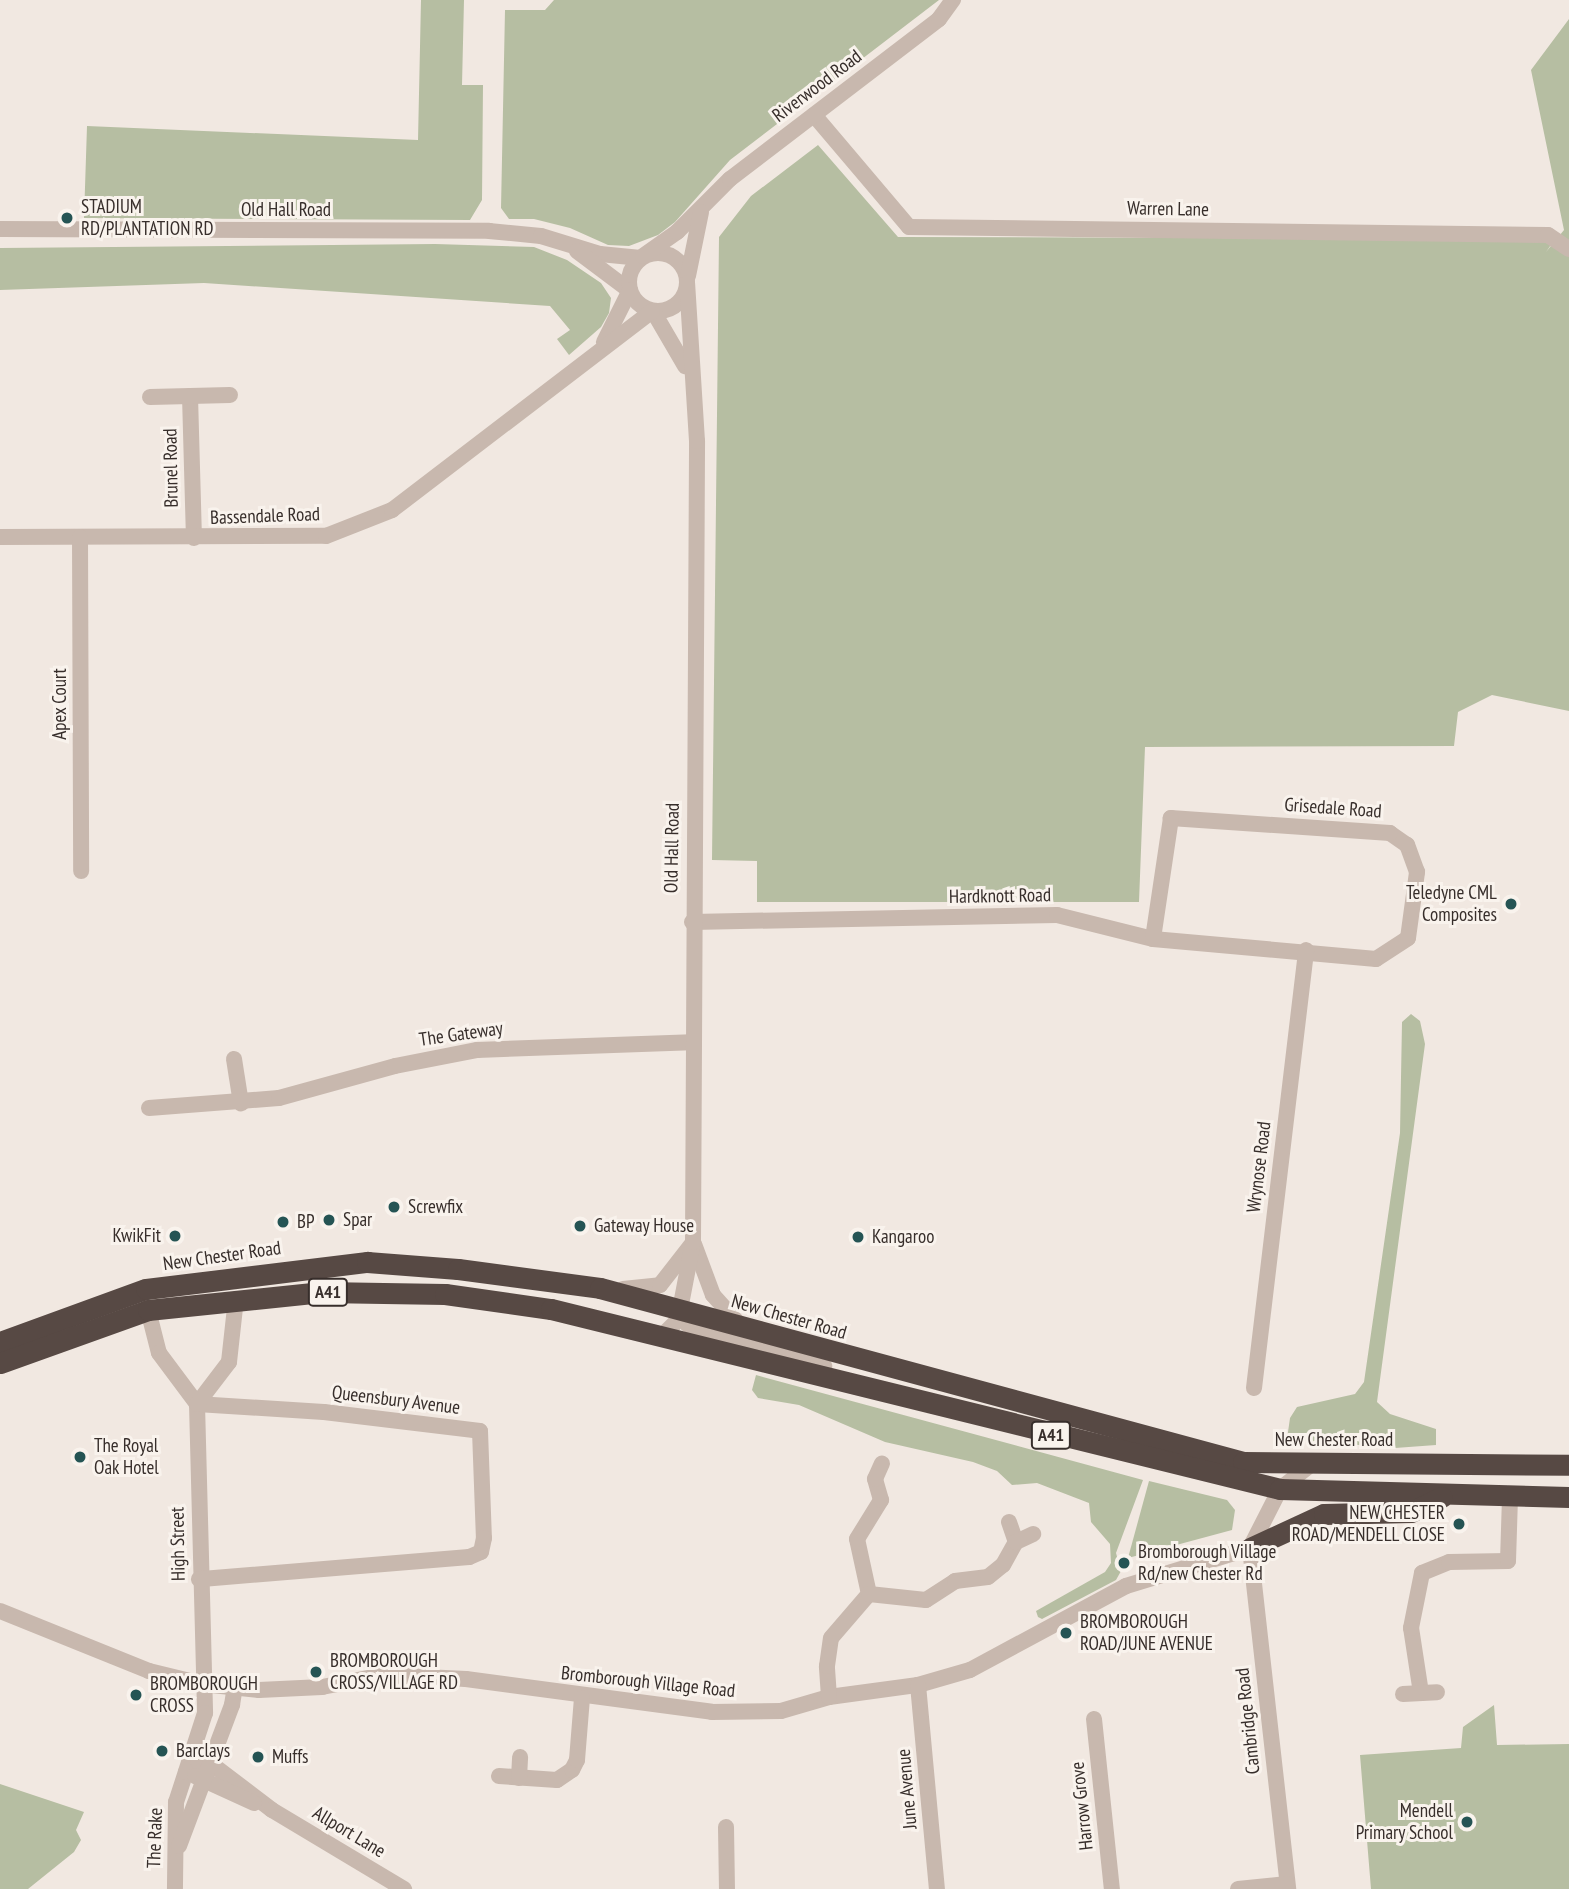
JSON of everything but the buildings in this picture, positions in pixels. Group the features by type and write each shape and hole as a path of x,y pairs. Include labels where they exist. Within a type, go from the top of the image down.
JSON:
{"highway":[{"name":"New Chester Road","path":"0,1342 146,1289 367,1262 458,1269 600,1288 1243,1462 1569,1465"},
{"name":"A41","path":"0,1363 148,1310 236,1298 363,1291 445,1294 541,1307 1280,1489 1569,1497"},
{"path":"1243,1462 1280,1489 1304,1524"},
{"path":"1250,1548 1324,1514 1411,1512 1447,1495"}],"street":[{"name":"Riverwood Road","path":"642,257 705,204 730,179 939,19 953,0"},
{"name":"Warren Lane","path":"814,115 909,227 1548,235 1569,249"},
{"name":"Riverwood Road","path":"687,282 693,233 705,204"},
{"name":"Old Hall Road","path":"0,229 489,232 541,236 570,246 642,257"},
{"name":"Old Hall Road","path":"570,246 629,290"},
{"path":"652,253 672,256 685,271 687,282 672,308 652,311 638,304 629,290 630,272 642,257 652,253"},
{"name":"Old Hall Road","path":"681,1311 693,1242 691,1042 697,589 687,282"},
{"name":"Bassendale Road","path":"598,349 629,290"},
{"name":"Old Hall Road","path":"652,311 677,347 692,385"},
{"name":"Bassendale Road","path":"0,537 326,536 392,510 598,349 652,311"},
{"path":"150,397 230,395"},
{"name":"Brunel Road","path":"191,396 194,538"},
{"name":"Apex Court","path":"80,537 81,872"},
{"name":"Grisedale Road","path":"1153,939 1171,818 1390,834 1407,845 1418,872 1408,938 1376,959 1306,950"},
{"name":"Hardknott Road","path":"692,922 1057,915 1153,939 1306,950"},
{"name":"Wrynose Road","path":"1254,1388 1306,950"},
{"name":"The Gateway","path":"149,1108 242,1103 310,1092 395,1066 477,1050 691,1042"},
{"path":"234,1059 242,1103"},
{"path":"600,1288 660,1285 693,1242"},
{"path":"693,1242 713,1295 744,1328"},
{"path":"148,1310 159,1353 197,1404 229,1362 236,1298"},
{"path":"661,1337 671,1331 681,1311"},
{"path":"681,1311 687,1324 702,1332 1028,1429"},
{"name":"Queensbury Avenue","path":"197,1404 324,1412 480,1431 484,1538 481,1552 469,1557 199,1579"},
{"name":"High Street","path":"190,1763 205,1713 199,1579 197,1404"},
{"path":"869,1594 857,1539 881,1500 875,1479 882,1463"},
{"path":"1250,1548 1280,1489 1313,1463"},
{"path":"857,1480 875,1479"},
{"path":"1403,1694 1429,1692 1411,1628 1422,1573 1449,1562 1508,1561 1510,1497"},
{"path":"1009,1522 1016,1542"},
{"path":"869,1594 926,1600 955,1581 988,1577 1003,1565 1016,1542 1032,1534"},
{"name":"Bromborough Village Road","path":"0,1611 149,1671 202,1684 235,1687 322,1687 383,1675 467,1679 582,1698 737,1714 781,1712 829,1697 918,1685 970,1670 1126,1586 1250,1548"},
{"name":"Cambridge Road","path":"1250,1548 1287,1887"},
{"path":"829,1697 827,1667 831,1638 869,1594"},
{"name":"June Avenue","path":"918,1685 937,1889"},
{"path":"174,1864 201,1781 232,1705 235,1687"},
{"path":"499,1776 557,1780 572,1770 577,1760 582,1698"},
{"name":"Harrow Grove","path":"1094,1719 1111,1889"},
{"path":"519,1778 520,1757"},
{"path":"209,1762 272,1810 201,1781 190,1763 209,1762"},
{"name":"The Rake","path":"175,1889 173,1823 190,1763"},
{"name":"Allport Lane","path":"272,1810 404,1889"},
{"path":"726,1827 727,1889"},
{"path":"1238,1889 1287,1887"}],"green space":[{"path":"421,0 464,0 462,85 483,85 482,200 470,220 84,218 87,126 418,140"},
{"path":"554,0 939,0 730,160 675,222 658,235 629,246 608,245 570,228 534,219 509,219 501,208 505,10 545,10"},
{"path":"1569,19 1569,711 1492,695 1458,712 1454,746 1145,747 1139,902 757,902 757,861 712,860 719,237 751,196 818,145 898,237 1555,239 1546,252 1564,230 1531,70"},
{"path":"435,244 534,247 567,260 601,283 611,298 609,313 601,327 569,355 557,339 570,330 550,306 204,283 0,290 0,248"},
{"path":"1411,1014 1420,1021 1425,1044 1377,1402 1390,1414 1436,1429 1436,1445 1395,1448 1287,1439 1290,1418 1297,1407 1355,1394 1364,1382 1400,1133 1402,1022"},
{"path":"756,1375 1143,1480 1116,1553 1121,1571 1116,1580 1042,1619 1038,1617 1036,1611 1105,1572 1111,1563 1110,1544 1091,1522 1089,1503 1037,1483 1012,1485 997,1471 973,1462 885,1442 799,1405 758,1398 752,1390"},
{"path":"1149,1481 1227,1500 1235,1510 1232,1530 1128,1558"},
{"name":"Mendell Primary School","path":"1494,1705 1497,1745 1569,1744 1569,1889 1371,1889 1360,1755 1461,1748 1463,1727"},
{"path":"0,1784 84,1812 76,1830 81,1840 74,1852 28,1889 0,1889"}],"place":[{"name":"STADIUM RD/PLANTATION RD","path":"67,218"},
{"name":"Teledyne CML Composites","path":"1511,904"},
{"name":"Screwfix","path":"394,1207"},
{"name":"Spar","path":"329,1220"},
{"name":"BP","path":"283,1222"},
{"name":"Gateway House","path":"580,1226"},
{"name":"KwikFit","path":"175,1236"},
{"name":"Kangaroo","path":"858,1237"},
{"name":"The Royal Oak Hotel","path":"80,1457"},
{"name":"NEW CHESTER ROAD/MENDELL CLOSE","path":"1459,1524"},
{"name":"Bromborough Village Rd/new Chester Rd","path":"1124,1563"},
{"name":"BROMBOROUGH ROAD/JUNE AVENUE","path":"1066,1633"},
{"name":"BROMBOROUGH CROSS/VILLAGE RD","path":"316,1672"},
{"name":"BROMBOROUGH CROSS","path":"136,1695"},
{"name":"Barclays","path":"162,1751"},
{"name":"Muffs","path":"258,1757"},
{"name":"Mendell Primary School","path":"1467,1822"}]}
